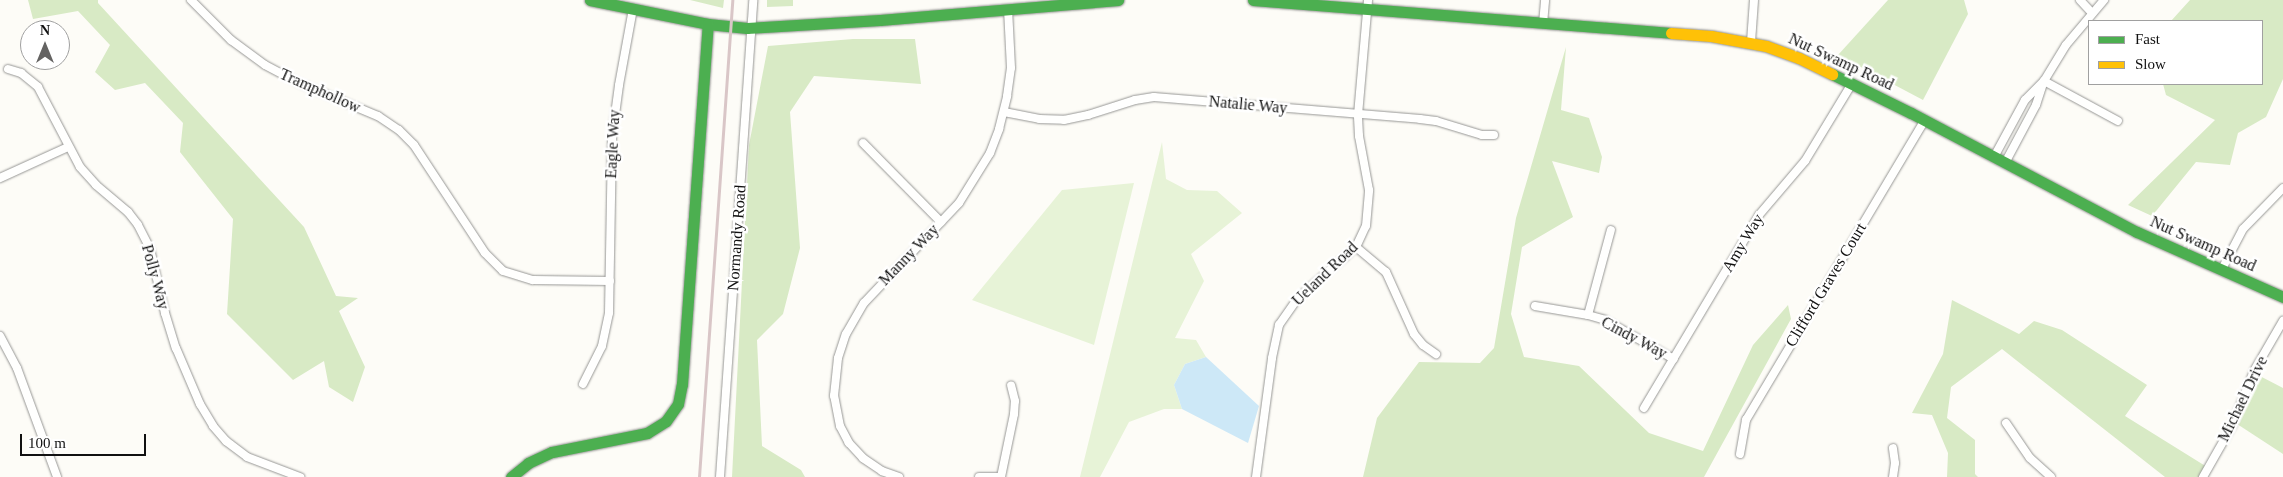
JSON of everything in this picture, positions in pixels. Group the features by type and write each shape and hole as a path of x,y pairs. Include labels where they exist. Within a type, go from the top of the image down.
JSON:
{"main road":[{"path":"590,0 708,24 751,28 1008,5 1118,0"},
{"name":"Nut Swamp Road","path":"1253,0 1367,5 1543,24 1711,36 1751,42 1799,58 2137,232 2283,297"},
{"path":"511,477 528,463 552,452 647,434 666,422 678,404 682,384 708,24"}],"street":[{"name":"Tramphollow","path":"191,0 231,40 265,65 299,83 378,116 399,130 414,145 485,253 503,271 533,280 610,281"},
{"name":"Normandy Road","path":"720,477 754,0"},
{"path":"1543,24 1545,0"},
{"path":"1751,42 1754,0"},
{"path":"2080,0 2092,12"},
{"path":"2005,163 2036,105 2044,81 2066,45 2104,0"},
{"name":"Manny Way","path":"899,477 882,471 863,458 844,435 835,407 835,377 846,334 864,303 959,203 990,153 1004,112 1011,68 1008,5"},
{"name":"Ueland Road","path":"1256,477 1272,358 1279,326 1297,299 1356,247 1366,226 1370,199 1358,115 1367,5"},
{"name":"Eagle Way","path":"583,384 595,363 605,337 609,314 612,138 618,85 634,9"},
{"name":"Polly Way","path":"8,69 21,73 38,87 51,108 68,147 88,176 128,212 146,238 176,348 200,404 213,426 226,441 246,457 300,477"},
{"path":"2044,81 2118,121"},
{"path":"1994,157 2025,100 2044,81"},
{"name":"Amy Way","path":"1644,408 1759,215 1804,161 1851,85"},
{"name":"Natalie Way","path":"1004,112 1038,119 1064,120 1135,100 1154,97 1436,121 1476,133 1494,135"},
{"name":"Clifford Graves Court","path":"1740,454 1746,420 1924,121"},
{"path":"863,143 941,222"},
{"path":"0,178 68,147"},
{"path":"2222,269 2243,229 2283,188"},
{"path":"1588,315 1611,230"},
{"path":"1356,247 1386,272 1414,334 1423,345 1436,354"},
{"name":"Cindy Way","path":"1535,306 1588,315 1612,324 1674,359"},
{"name":"Michael Drive","path":"2203,477 2232,426 2254,371 2283,321"},
{"path":"0,336 17,368 57,477"},
{"path":"979,477 1001,477 1014,414 1015,401 1011,385"},
{"path":"2006,423 2030,458 2051,477"},
{"path":"1893,448 1895,463 1893,477"}],"green space":[{"path":"28,0 98,0 98,3 304,227 336,296 358,298 339,311 365,367 353,402 329,387 324,361 293,380 227,314 233,219 180,152 183,123 145,83 115,90 95,72 110,45 78,11 33,19"},
{"path":"690,0 724,0 723,8"},
{"path":"767,0 793,0 793,6 767,7"},
{"path":"1888,0 1964,0 1968,14 1923,100 1838,55"},
{"path":"2190,0 2283,0 2283,79 2266,117 2238,133 2230,165 2196,162 2152,216 2128,205 2215,120 2166,95 2163,85 2263,85 2263,20 2172,20"},
{"path":"853,39 915,39 921,84 814,76 790,112 800,248 783,314 757,340 762,446 801,470 805,477 732,477 749,145 768,46"},
{"path":"1566,47 1561,110 1589,118 1602,157 1599,173 1552,161 1573,217 1522,247 1511,314 1524,357 1579,366 1649,433 1703,451 1753,345 1788,305 1791,319 1704,477 1363,477 1377,418 1419,362 1480,363 1494,348 1516,218"},
{"path":"1162,142 1166,179 1187,190 1217,191 1242,213 1191,254 1204,281 1175,338 1196,340 1206,357 1185,364 1174,385 1182,409 1164,409 1129,422 1100,477 1080,477"},
{"path":"1134,183 1094,345 972,300 1062,190"},
{"path":"1952,300 2019,334 2034,321 2062,330 2147,385 2125,416 2207,467 2199,477 2165,477 2002,349 1951,387 1947,418 1975,440 1975,474 1978,477 1947,477 1948,453 1932,415 1912,413 1943,354"},
{"path":"2256,374 2283,388 2283,454 2234,422"}],"water":[{"path":"1206,357 1259,406 1248,443 1182,409 1174,385 1185,364"}],"railway":[{"path":"699,477 732,0"}],"traffic: fast":[{"path":"590,0 708,24 747,28 880,20 1118,0"},
{"path":"1253,0 1671,33"},
{"path":"511,477 528,463 552,452 647,433 666,421 678,404 682,384 708,24"},
{"path":"1832,74 1911,113 2137,232 2283,297"}],"traffic: slow":[{"path":"1671,33 1711,36 1766,46 1799,58 1832,74"}]}
